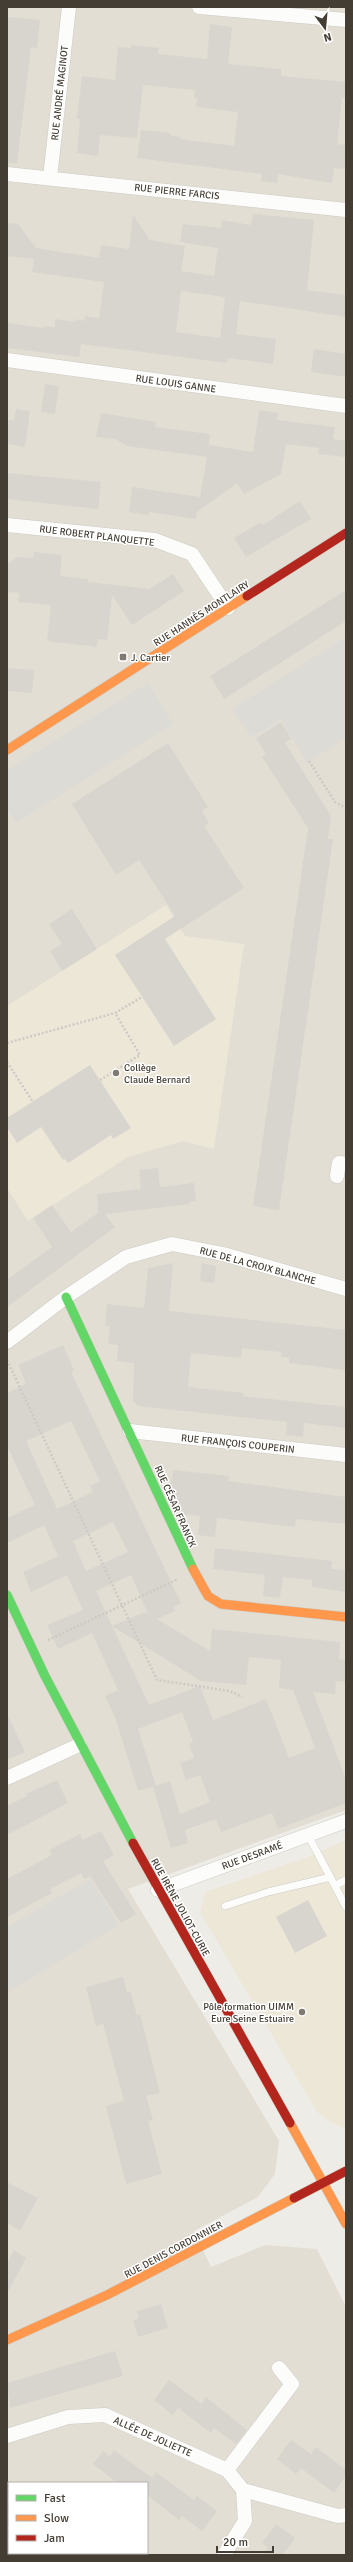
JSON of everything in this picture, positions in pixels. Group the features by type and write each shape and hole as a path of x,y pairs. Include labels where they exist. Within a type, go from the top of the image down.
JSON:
{"street":[{"name":"RUE ANDRÉ MAGINOT","path":"50,178 69,7"},
{"path":"199,7 346,20"},
{"name":"RUE PIERRE FARCIS","path":"7,174 346,210"},
{"name":"RUE LOUIS GANNE","path":"7,360 346,406"},
{"name":"RUE ROBERT PLANQUETTE","path":"7,525 155,540 192,554 228,608"},
{"name":"RUE HANNÈS MONTLAIRY","path":"7,750 346,533"},
{"path":"337,1176 339,1163 346,1164"},
{"name":"RUE DE LA CROIX BLANCHE","path":"7,1342 66,1297 126,1257 172,1244 223,1254 346,1289"},
{"name":"RUE CÉSAR FRANCK","path":"66,1297 130,1431 194,1571 208,1596 221,1604 346,1617"},
{"name":"RUE FRANÇOIS COUPERIN","path":"130,1431 346,1455"},
{"name":"RUE IRÈNE JOLIOT-CURIE","path":"7,1595 31,1648 79,1745 158,1890 346,2224"},
{"path":"7,1778 79,1745"},
{"name":"RUE DESRAMÉ","path":"158,1890 346,1820"},
{"name":"RUE DENIS CORDONNIER","path":"7,2340 107,2295 346,2171"},
{"path":"227,2470 292,2384 279,2368"},
{"name":"ALLÉE DE JOLIETTE","path":"7,2436 68,2417 105,2415 227,2470 243,2490"},
{"path":"224,2555 245,2522 243,2490 338,2516 346,2515"}],"lane":[{"path":"308,1835 336,1885 346,1907"},
{"path":"225,1906 268,1892 331,1877"},
{"path":"336,1885 346,1880"}],"path":[{"path":"309,761 335,802 346,808"},
{"path":"7,1043 114,1013 142,997"},
{"path":"100,1080 140,1056 114,1013"},
{"path":"7,1062 33,1102"},
{"path":"7,1360 157,1680 230,1691 242,1697"},
{"path":"31,1648 194,1571"}],"shaded area":[{"path":"7,7 346,7 346,1810 128,1889 279,2141 275,2174 258,2197 194,2231 211,2267 265,2245 317,2249 346,2307 346,2555 7,2555"},
{"path":"346,637 346,738 307,763 281,720 251,737 232,709"},
{"path":"148,683 173,724 16,823 7,809 7,770"},
{"name":"Collège Claude Bernard","path":"166,905 185,936 244,944 214,1149 183,1141 128,1157 28,1221 7,1188 7,1006"},
{"name":"Pôle formation UIMM Eure Seine Estuaire","path":"346,1840 346,2129 334,2124 317,2112 200,1912 205,1892 308,1857"},
{"path":"90,1879 119,1925 7,1993 7,1927"}],"building":[{"path":"7,17 40,20 37,48 31,47 17,163 7,163"},
{"path":"210,24 232,27 228,64 281,69 281,76 346,82 346,98 342,98 337,144 346,145 346,169 334,168 332,183 278,174 277,183 261,181 262,174 137,158 141,130 171,133 171,136 181,137 180,139 234,146 238,112 196,107 197,98 194,98 195,90 143,85 137,138 100,135 98,156 77,153 80,119 77,119 82,76 115,80 118,47 131,48 131,45 159,48 158,54 207,59"},
{"path":"253,214 314,220 307,290 346,295 346,317 240,301 236,334 276,339 273,364 228,358 227,363 81,344 79,357 7,348 7,323 44,328 44,326 55,327 55,319 75,322 76,319 84,321 85,316 99,318 104,282 32,272 34,259 7,256 7,223 18,224 36,248 99,258 101,245 129,249 133,215 150,240 185,246 181,271 214,276 218,248 180,242 183,224 221,228 222,220 251,225","holes":["181,291 225,297 220,338 176,332"]},
{"path":"314,349 346,354 346,377 311,372"},
{"path":"45,384 59,386 55,414 41,412"},
{"path":"16,409 30,411 25,447 7,444 7,420 14,420"},
{"path":"259,410 278,413 277,420 335,427 333,439 346,441 346,457 318,454 319,448 286,444 281,474 244,494 237,483 197,512 196,519 149,512 149,515 129,512 132,487 200,497 209,445 253,452"},
{"path":"101,413 156,422 155,427 210,434 207,457 127,446 115,439 96,437"},
{"path":"7,473 101,482 98,509 7,499"},
{"path":"300,501 311,519 246,557 234,538 261,522 263,525"},
{"path":"34,552 62,555 60,576 88,579 88,582 149,589 173,574 184,591 132,625 112,595 107,640 98,639 97,647 47,641 51,605 18,602 19,593 7,592 7,565 17,557 33,558"},
{"path":"346,590 346,621 224,699 210,676"},
{"path":"7,668 34,670 32,693 7,691"},
{"path":"281,722 291,739 285,743 331,816 328,839 333,839 279,1210 253,1206 308,828 262,757 266,754 256,738"},
{"path":"168,743 208,807 202,811 209,823 204,826 244,888 165,939 216,1019 174,1046 115,955 175,916 139,860 116,875 72,804"},
{"path":"72,909 97,949 62,971 50,951 62,944 49,924"},
{"path":"90,1065 131,1128 113,1139 111,1135 68,1163 65,1159 63,1160 41,1127 17,1143 7,1127 7,1118"},
{"path":"158,1168 160,1187 194,1183 196,1201 189,1202 190,1204 105,1214 115,1227 7,1307 7,1280 52,1247 33,1218 52,1205 71,1232 98,1213 97,1194 141,1189 139,1170"},
{"path":"173,1263 169,1311 346,1330 345,1370 289,1363 289,1358 281,1357 281,1352 242,1348 241,1358 191,1353 188,1387 244,1393 243,1396 346,1407 346,1428 304,1423 303,1437 286,1435 287,1422 138,1406 133,1401 134,1363 117,1361 118,1345 108,1344 110,1326 105,1326 107,1304 144,1308 148,1268"},
{"path":"202,1263 216,1266 214,1283 200,1281"},
{"path":"63,1345 74,1370 71,1372 181,1603 173,1607 175,1611 157,1619 210,1651 212,1629 340,1642 339,1659 346,1660 346,1682 336,1681 335,1694 313,1692 346,1779 346,1803 278,1829 272,1813 221,1832 216,1819 185,1830 188,1843 171,1848 153,1787 155,1786 138,1791 116,1720 105,1696 118,1690 92,1633 58,1649 47,1625 83,1610 67,1575 31,1592 23,1572 58,1556 44,1525 7,1543 7,1518 35,1505 7,1446 7,1393 26,1384 18,1365","holes":["71,1421 100,1481 90,1486 93,1492 57,1509 26,1441","113,1522 128,1552 86,1571 73,1541","131,1575 148,1614 145,1612 112,1626 96,1591","112,1626 201,1681 246,1685 249,1657 281,1660 279,1688 293,1690 315,1748 289,1758 266,1699 213,1720 200,1686 149,1705","182,1712 193,1742 189,1744 194,1758 180,1763 186,1780 200,1775 210,1802 180,1814 170,1781 156,1786 138,1729"]},
{"path":"173,1470 229,1476 228,1481 346,1497 346,1524 296,1519 295,1527 217,1518 215,1537 198,1535 200,1516 181,1514 170,1491"},
{"path":"215,1548 332,1561 331,1569 346,1570 346,1592 312,1587 312,1580 283,1577 280,1598 263,1596 265,1575 213,1569"},
{"path":"7,1714 25,1752 7,1760"},
{"path":"57,1780 68,1803 7,1835 7,1806 27,1796 26,1794"},
{"path":"101,1831 114,1855 103,1861 136,1914 121,1923 90,1876 84,1879 81,1873 50,1889 52,1893 7,1917 7,1879 52,1855 49,1850 80,1834 83,1840"},
{"path":"308,1900 327,1936 295,1953 276,1917"},
{"path":"123,1977 127,1992 130,1991 137,2015 140,2014 160,2093 146,2096 153,2120 148,2121 162,2174 126,2184 106,2106 124,2101 103,2024 96,2026 86,1987"},
{"path":"7,2182 38,2198 20,2231 7,2223"},
{"path":"14,2250 26,2258 7,2294 7,2263"},
{"path":"161,2304 168,2328 138,2337 133,2320 139,2319 137,2311"},
{"path":"115,2351 123,2376 10,2408 7,2383"},
{"path":"169,2380 202,2404 206,2397 247,2430 236,2444 214,2428 211,2433 178,2408 173,2415 154,2400"},
{"path":"291,2440 311,2454 316,2447 346,2470 346,2476 334,2493 301,2468 296,2474 277,2459"},
{"path":"114,2450 152,2478 156,2472 194,2500 197,2496 217,2511 202,2531 182,2516 179,2520 148,2496 148,2482 117,2482 93,2464 103,2451 110,2456"},
{"path":"276,2524 295,2538 283,2555 263,2555 268,2547 262,2543"}],"traffic: fast":[{"path":"66,1297 193,1569"},
{"path":"7,1595 45,1676 133,1843"}],"traffic: slow":[{"path":"7,750 247,596"},
{"path":"193,1569 208,1596 221,1604 346,1617"},
{"path":"290,2123 346,2224"},
{"path":"7,2340 107,2295 294,2198"}],"traffic: jam":[{"path":"247,596 346,533"},
{"path":"133,1843 290,2123"},
{"path":"294,2198 346,2171"}],"place":[{"name":"J. Cartier","path":"123,657"},
{"name":"Collège Claude Bernard","path":"116,1073"},
{"name":"Pôle formation UIMM Eure Seine Estuaire","path":"302,2012"}]}
